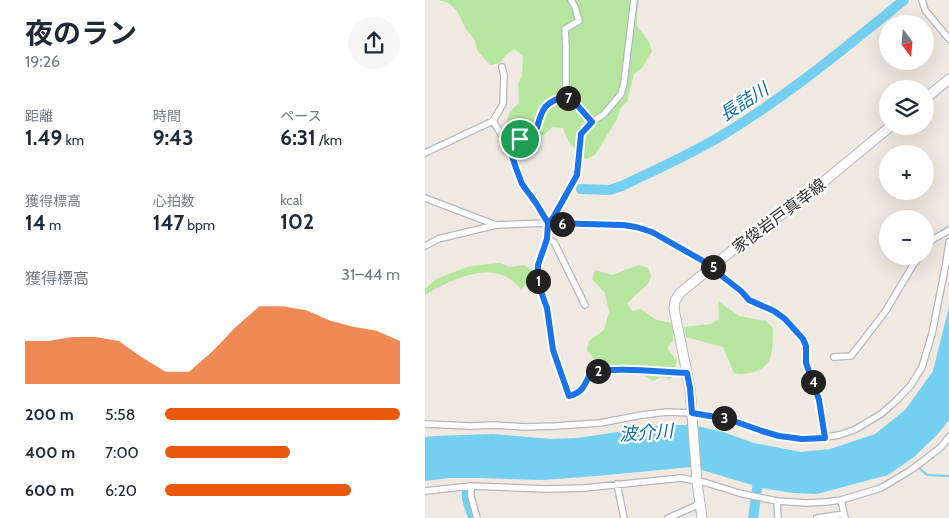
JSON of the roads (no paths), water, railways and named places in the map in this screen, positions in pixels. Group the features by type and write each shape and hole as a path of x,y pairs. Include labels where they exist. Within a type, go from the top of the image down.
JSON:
{"main road":[{"path":"934,92 949,79"},
{"name":"家俊岩戸真幸線","path":"702,518 690,388 675,301 680,293 712,266 754,233 793,207 880,135"}],"street":[{"path":"566,96 565,29 579,21 571,0"},
{"path":"548,223 553,218 577,175 581,134 592,122 603,115 621,94 634,0"},
{"path":"922,0 925,10 949,39"},
{"path":"425,153 493,121 503,104 504,75 502,67"},
{"path":"566,96 592,122"},
{"path":"508,144 537,128 541,112 545,106 554,99 566,96"},
{"path":"493,121 508,144 522,184 548,223 547,239 538,265 538,278 547,308 553,350 569,396 582,390 591,372 596,371 687,373"},
{"path":"425,198 496,226"},
{"path":"425,246 438,239 496,226 548,223 623,225 652,232 712,266 749,300 774,311 785,319 803,339 806,346 806,363 819,400 825,438"},
{"path":"934,239 949,230"},
{"path":"547,239 554,242 585,306"},
{"path":"425,424 471,426 493,424 526,427 600,424 667,412 728,419 779,436 802,439 825,438 854,430 881,414 897,400 911,385 922,367 933,334 949,242"},
{"path":"834,357 851,356 885,312 913,265"},
{"path":"425,491 471,486 546,489 585,488 681,478 697,479 747,495 777,501 826,502 841,500 881,488 927,458 941,447 949,437"},
{"path":"617,484 623,518"},
{"path":"471,486 471,496 477,518"},
{"path":"817,518 844,516 841,500"},
{"path":"777,501 779,518"},
{"path":"668,518 700,504"}],"water":[{"name":"波介川","path":"949,307 949,420 937,435 914,457 888,475 817,494 793,493 762,488 692,467 542,480 449,478 425,481 425,437 434,436 493,434 550,439 578,438 663,425 692,425 723,432 754,443 801,452 830,449 875,434 905,410 933,371"}],"waterway":[{"name":"長詰川","path":"581,189 609,190 622,186 721,136 792,88 904,0"},
{"path":"919,468 927,475 949,476"},
{"path":"753,518 759,474"},
{"path":"467,491 467,499 473,518"}]}
